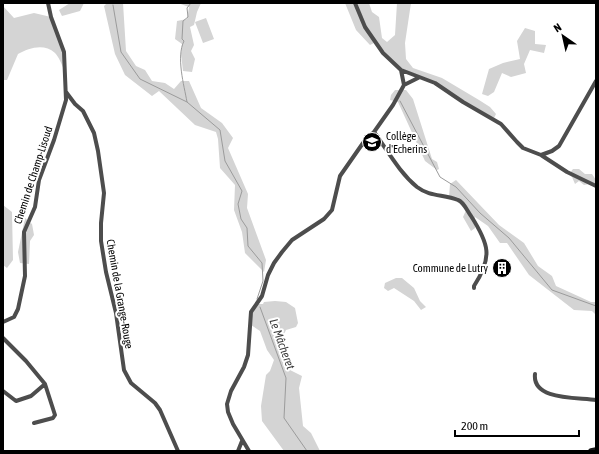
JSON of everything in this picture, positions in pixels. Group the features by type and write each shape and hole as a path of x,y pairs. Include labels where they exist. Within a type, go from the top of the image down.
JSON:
{"street":[{"path":"48,3 51,17 64,52 66,92 64,107 75,104"},
{"path":"355,3 365,27 383,53 401,70 418,78 435,83 463,102 501,124 523,148 541,155 567,172 596,186"},
{"path":"401,70 404,85"},
{"path":"248,451 228,412 227,404 231,391 248,355 251,312 262,296 268,275 274,262 292,240 324,219 332,210 340,176 362,143 374,132 393,105 404,85 418,78"},
{"path":"541,155 552,151 559,146 596,81"},
{"name":"Chemin de la Grange-Rouge","path":"66,92 75,104 83,111 94,133 98,151 104,193 101,241 106,272 116,313 124,370 131,383 155,403 164,418 178,451"},
{"name":"Chemin de Champ-Lisoud","path":"3,322 14,317 18,309 25,276 24,232 35,207 42,169 54,140 64,107"},
{"path":"374,132 402,172 417,187 425,193 457,199 462,202 482,236 487,254 484,267 474,288"},
{"path":"3,338 26,361 45,384 55,415 53,418 34,424"},
{"path":"535,374 534,380 541,390 561,397 596,400"},
{"path":"3,391 12,400 16,401 31,396 45,384"},
{"path":"238,451 242,441"},
{"path":"591,451 596,450"}],"shaded area":[{"path":"70,3 84,3 80,11 62,16 59,10"},
{"path":"107,3 123,3 126,51 136,66 145,70 152,81 165,83 174,89 181,81 189,81 201,108 222,123 233,138 228,148 248,194 247,208 266,260 264,272 245,253 242,232 234,210 235,185 220,168 218,139 216,132 195,125 159,91 152,96 125,75 115,54 104,6"},
{"path":"178,3 201,3 194,25 190,27 194,45 191,51 195,59 192,72 183,71 181,54 182,44 175,39 177,21 187,19 189,7"},
{"path":"345,3 354,3 374,43 370,45 356,30"},
{"path":"357,3 369,3 372,12 379,17 382,38 387,42 395,35 397,3 411,3 405,43 406,59 413,68 442,78 490,107 496,114 494,118 435,82 402,69 385,53 366,27"},
{"path":"3,6 14,18 34,13 51,17 64,52 64,70 55,53 41,47 27,50 18,54 7,80 3,80"},
{"path":"206,18 214,39 203,43 195,22"},
{"path":"525,28 535,31 535,44 546,45 544,53 530,50 524,64 526,73 511,77 502,73 494,92 488,96 482,94 489,69 503,63 520,59 517,41"},
{"path":"395,90 406,90 413,99 432,159 437,162 439,169 437,170 425,161 398,102 390,100 391,95"},
{"path":"573,169 579,169 585,174 592,174 596,180 596,187 589,184 584,185 579,181 575,184 569,174"},
{"path":"456,180 499,225 524,243 538,266 552,276 556,286 591,302 596,302 596,315 592,311 574,310 529,275 507,243 500,243 488,226 475,217 475,228 471,231 463,217 467,208 461,200 449,197 450,184"},
{"path":"3,205 12,212 13,260 7,268 3,265"},
{"path":"25,218 32,224 34,235 30,241 29,264 20,263 18,252"},
{"path":"396,278 402,278 414,288 420,301 426,307 421,310 414,301 394,288 388,291 384,288 385,283"},
{"path":"275,301 286,302 295,308 298,323 296,327 286,330 282,338 280,337 280,340 287,352 288,369 302,376 299,388 303,426 311,433 320,451 284,451 262,421 261,406 266,375 270,371 274,360 267,350 260,331 251,325 252,315 257,304"}],"waterway":[{"name":"Le Mâcheret","path":"191,3 187,8 188,17 183,21 182,39 184,41 181,55 181,71 187,102 220,130 225,161 242,191 238,204 241,219 247,228 248,246 262,263 263,281 257,299"},
{"path":"113,5 121,52 140,79 187,102"},
{"path":"400,101 440,177 456,187 480,213 509,238 552,290 596,306"},
{"name":"Le Mâcheret","path":"260,307 286,378 284,418 307,451"}],"place":[{"name":"Collège d'Echerins","path":"372,142"},
{"name":"Commune de Lutry","path":"502,268"}]}
